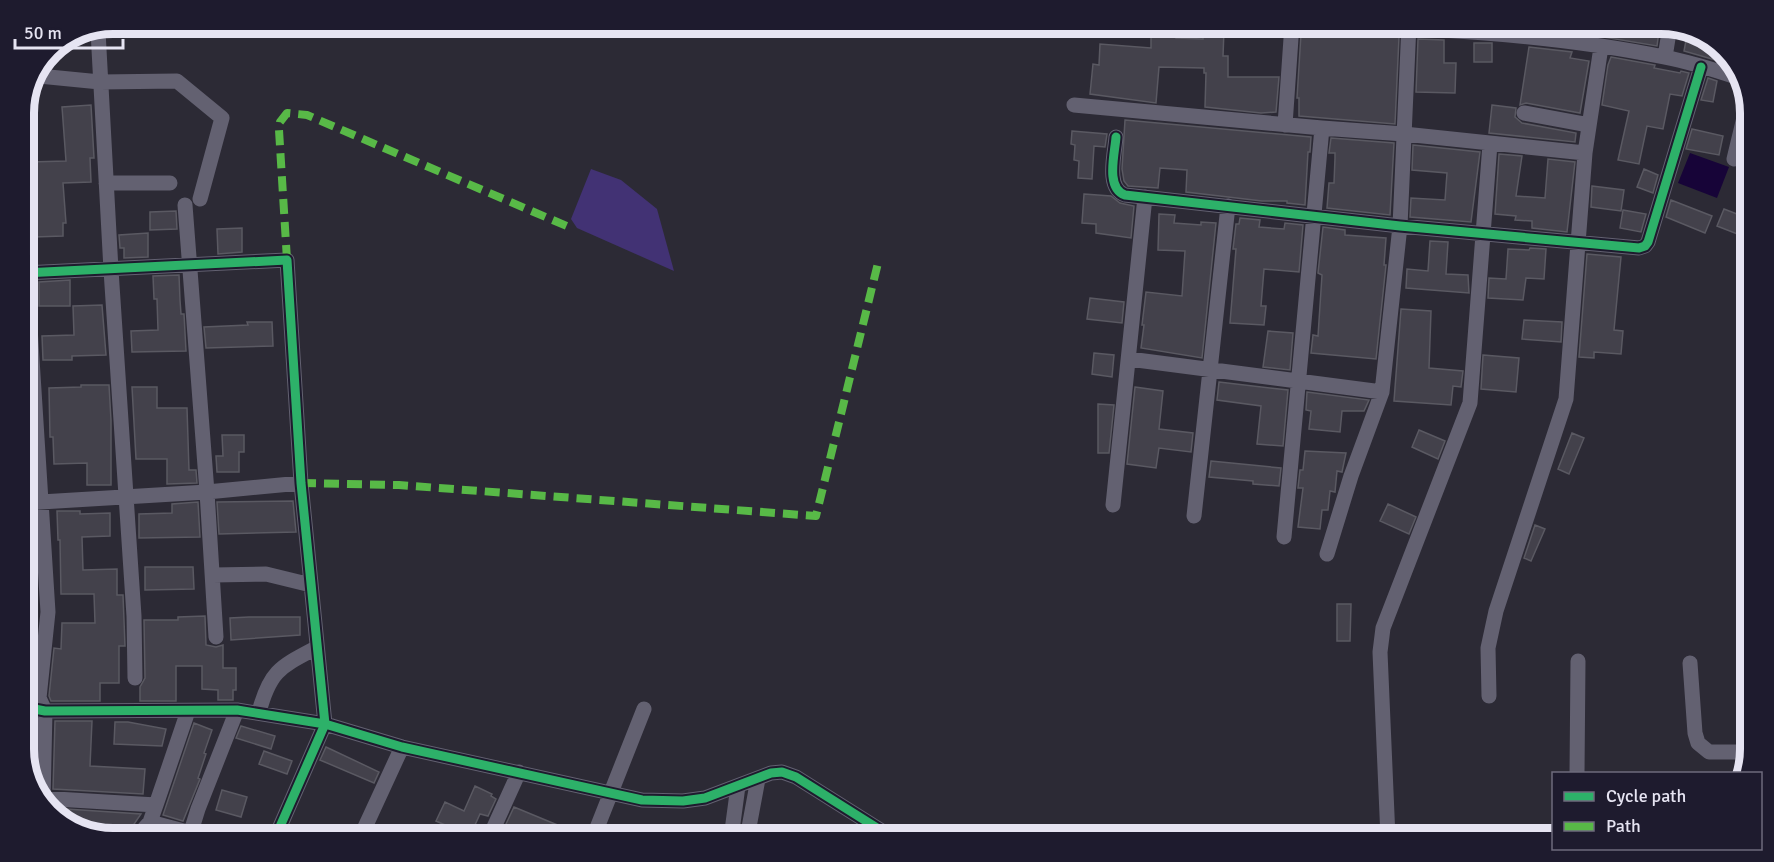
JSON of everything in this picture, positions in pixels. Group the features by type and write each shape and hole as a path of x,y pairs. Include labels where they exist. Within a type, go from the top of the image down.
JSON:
{"street":[{"path":"1285,125 1291,35"},
{"path":"1327,554 1351,476 1382,392 1400,226 1408,35"},
{"path":"1502,35 1585,43 1665,57 1729,75"},
{"path":"1585,43 1587,35"},
{"path":"98,36 134,616 135,678"},
{"path":"1665,57 1668,36"},
{"path":"1489,696 1488,648 1496,611 1566,399 1585,153 1601,46"},
{"path":"1116,137 1113,184 1125,195 1400,226 1640,248 1648,242 1701,67"},
{"path":"44,77 100,82 177,81 222,118 200,199"},
{"path":"1074,105 1404,134 1585,153"},
{"path":"1524,113 1589,125"},
{"path":"1284,537 1322,128"},
{"path":"1734,159 1739,138"},
{"path":"1388,828 1380,652 1383,628 1470,403 1490,144"},
{"path":"106,183 170,183"},
{"path":"1113,505 1145,197"},
{"path":"185,205 216,637"},
{"path":"1194,516 1228,207"},
{"path":"35,273 287,260 301,483 325,724 278,828"},
{"path":"1129,358 1382,392"},
{"path":"35,408 48,612 39,698 45,711 43,782"},
{"path":"35,502 207,492 301,483"},
{"path":"213,575 266,574 310,585"},
{"path":"259,712 266,687 284,665 316,648"},
{"path":"1577,772 1578,661"},
{"path":"1690,663 1695,733 1698,743 1709,752 1740,752"},
{"path":"35,709 259,712 325,724 402,747 519,772 611,795 642,800 683,801 705,798 771,773 782,772 796,777 877,828"},
{"path":"597,828 644,709"},
{"path":"192,828 237,710"},
{"path":"145,828 150,822 188,711"},
{"path":"365,828 402,747"},
{"path":"494,828 519,772"},
{"path":"749,828 758,779"},
{"path":"732,828 738,786"},
{"path":"54,800 156,805"},
{"path":"150,822 168,828"}],"shaded area":[{"path":"1690,153 1729,167 1717,198 1678,183"},
{"path":"591,169 621,180 657,209 674,271 577,228 571,219"}],"building":[{"path":"1151,35 1176,35 1176,38 1203,39 1203,35 1224,35 1223,56 1228,56 1228,77 1279,77 1276,112 1261,113 1205,107 1206,73 1204,73 1204,68 1159,67 1156,103 1090,94 1093,64 1099,65 1100,44 1151,48"},
{"path":"1301,35 1399,37 1395,124 1299,116 1299,98 1297,98"},
{"path":"1597,35 1658,35 1657,46"},
{"path":"1418,39 1444,40 1444,63 1456,63 1455,93 1416,92"},
{"path":"1686,39 1704,48 1719,61 1684,51"},
{"path":"1474,43 1492,43 1492,62 1474,62"},
{"path":"1529,47 1572,52 1570,58 1589,61 1580,113 1526,103 1520,105"},
{"path":"1611,57 1655,65 1654,68 1689,73 1682,96 1670,94 1663,129 1647,126 1639,164 1618,160 1629,111 1602,105"},
{"path":"1708,78 1717,81 1713,102 1701,100"},
{"path":"91,105 94,158 90,158 91,182 63,183 66,223 63,223 63,236 35,237 35,162 66,161 62,107"},
{"path":"1492,105 1516,108 1515,117 1522,123 1576,133 1575,142 1489,133"},
{"path":"1125,120 1311,137 1305,205 1287,203 1287,201 1262,201 1186,192 1187,170 1160,168 1158,188 1128,186 1124,181 1122,169"},
{"path":"1692,129 1723,136 1719,155 1686,149"},
{"path":"1072,131 1107,134 1105,147 1094,146 1092,179 1078,178 1079,161 1074,160 1075,145 1071,144"},
{"path":"1331,138 1394,143 1390,215 1327,208 1329,183 1334,183 1335,153 1329,153"},
{"path":"1413,145 1480,152 1471,222 1410,217 1411,198 1445,200 1447,173 1412,170"},
{"path":"1499,154 1522,156 1516,196 1545,198 1548,159 1575,162 1567,232 1532,228 1532,221 1515,220 1516,216 1495,214"},
{"path":"1644,169 1658,175 1653,193 1637,187"},
{"path":"1592,186 1624,190 1621,211 1591,207"},
{"path":"1084,194 1111,196 1120,203 1134,206 1131,238 1096,233 1096,224 1082,223"},
{"path":"1671,200 1712,216 1705,233 1666,217"},
{"path":"1724,209 1739,215 1739,235 1717,226"},
{"path":"1623,210 1646,214 1641,232 1620,228"},
{"path":"176,211 177,229 150,230 150,212"},
{"path":"1159,214 1175,215 1174,223 1201,225 1201,222 1216,223 1202,358 1141,348 1146,292 1182,296 1185,251 1158,250"},
{"path":"1240,218 1260,220 1259,227 1284,229 1285,223 1303,225 1299,272 1264,269 1261,306 1266,306 1264,325 1230,323 1236,249 1233,249 1236,224 1239,224"},
{"path":"1323,227 1345,230 1345,235 1386,238 1384,265 1386,265 1376,359 1311,353 1313,335 1318,336 1322,275 1318,273"},
{"path":"242,228 242,252 218,254 217,229"},
{"path":"148,233 148,257 124,258 124,248 120,248 119,235"},
{"path":"1430,241 1448,242 1446,274 1468,275 1469,293 1406,288 1407,269 1428,271"},
{"path":"1530,248 1546,249 1544,279 1526,278 1523,300 1488,298 1489,278 1506,279 1508,249 1529,250"},
{"path":"1587,254 1621,257 1614,330 1623,331 1621,354 1594,352 1594,358 1579,357"},
{"path":"179,275 186,351 132,352 131,331 158,330 157,299 154,299 153,276"},
{"path":"70,280 70,306 39,306 39,282"},
{"path":"1090,298 1124,302 1122,323 1087,319"},
{"path":"102,305 106,355 72,356 72,360 43,360 42,336 74,335 73,306"},
{"path":"1401,309 1431,311 1429,368 1463,371 1461,387 1453,386 1451,405 1394,401"},
{"path":"1524,320 1562,322 1561,342 1522,339"},
{"path":"247,322 272,322 273,346 206,348 204,327 248,325"},
{"path":"1268,331 1293,333 1290,370 1263,367"},
{"path":"1094,353 1114,355 1112,377 1092,374"},
{"path":"1483,355 1519,358 1516,392 1481,389"},
{"path":"1219,382 1288,390 1283,446 1257,444 1261,406 1217,400"},
{"path":"81,385 109,385 111,485 87,485 87,463 54,464 53,437 50,437 49,388 81,387"},
{"path":"132,387 157,387 157,408 187,408 189,470 196,470 197,483 167,484 167,459 136,459"},
{"path":"1135,387 1163,391 1159,429 1193,433 1191,452 1159,448 1156,468 1127,464"},
{"path":"1307,392 1369,400 1364,411 1342,411 1340,432 1309,429 1311,411 1306,410"},
{"path":"1098,404 1114,405 1109,453 1098,453"},
{"path":"1419,430 1445,441 1438,459 1412,447"},
{"path":"1572,433 1584,438 1569,474 1558,469"},
{"path":"222,435 244,435 244,452 239,452 239,472 217,472 216,456 223,456"},
{"path":"1305,451 1346,453 1342,472 1337,471 1335,492 1330,491 1328,510 1322,510 1320,529 1298,527 1303,488 1298,488"},
{"path":"1211,461 1281,468 1279,486 1209,477"},
{"path":"293,501 296,532 219,534 217,502"},
{"path":"198,502 200,537 139,538 139,514 172,513 172,504"},
{"path":"1388,504 1416,517 1409,534 1380,521"},
{"path":"57,511 80,511 80,514 110,513 110,536 82,537 83,570 117,569 117,595 123,595 125,646 119,646 119,683 100,683 100,701 51,701 49,696 54,648 61,649 62,623 95,623 94,594 61,594"},
{"path":"1535,525 1545,529 1531,561 1524,558"},
{"path":"145,567 193,567 194,589 145,590"},
{"path":"1337,604 1351,604 1350,641 1337,641"},
{"path":"205,616 206,645 216,647 223,645 223,668 236,668 236,690 233,690 233,700 218,700 218,690 202,689 202,666 176,666 176,701 140,701 140,687 145,678 144,620 178,620 178,617"},
{"path":"300,617 300,635 231,640 230,618"},
{"path":"55,721 92,721 90,766 145,769 143,794 53,789"},
{"path":"115,722 166,729 162,746 114,744"},
{"path":"194,723 212,730 204,753 206,754 198,778 200,779 183,821 163,815"},
{"path":"241,726 275,736 271,749 236,738"},
{"path":"326,747 379,772 374,783 320,760"},
{"path":"264,751 292,761 287,774 259,764"},
{"path":"475,786 492,794 491,796 496,799 488,816 480,814 474,828 452,828 436,821 445,802 464,811"},
{"path":"222,790 247,797 241,817 216,810"},
{"path":"514,807 565,828 515,828 506,824"},
{"path":"63,809 141,814 131,828 114,828 93,825"}],"marked path":[{"path":"287,260 279,130 280,122 287,113 307,115 569,227"},
{"path":"301,483 399,485 816,516 878,263"}],"cycle path":[{"path":"1116,137 1113,178 1119,191 1125,195 1400,226 1639,248 1648,242 1701,67"},
{"path":"35,272 287,260 301,483 325,724 279,828"},
{"path":"35,709 45,711 237,710 325,724 402,747 642,800 683,801 705,798 771,773 782,772 796,777 877,828"}]}
